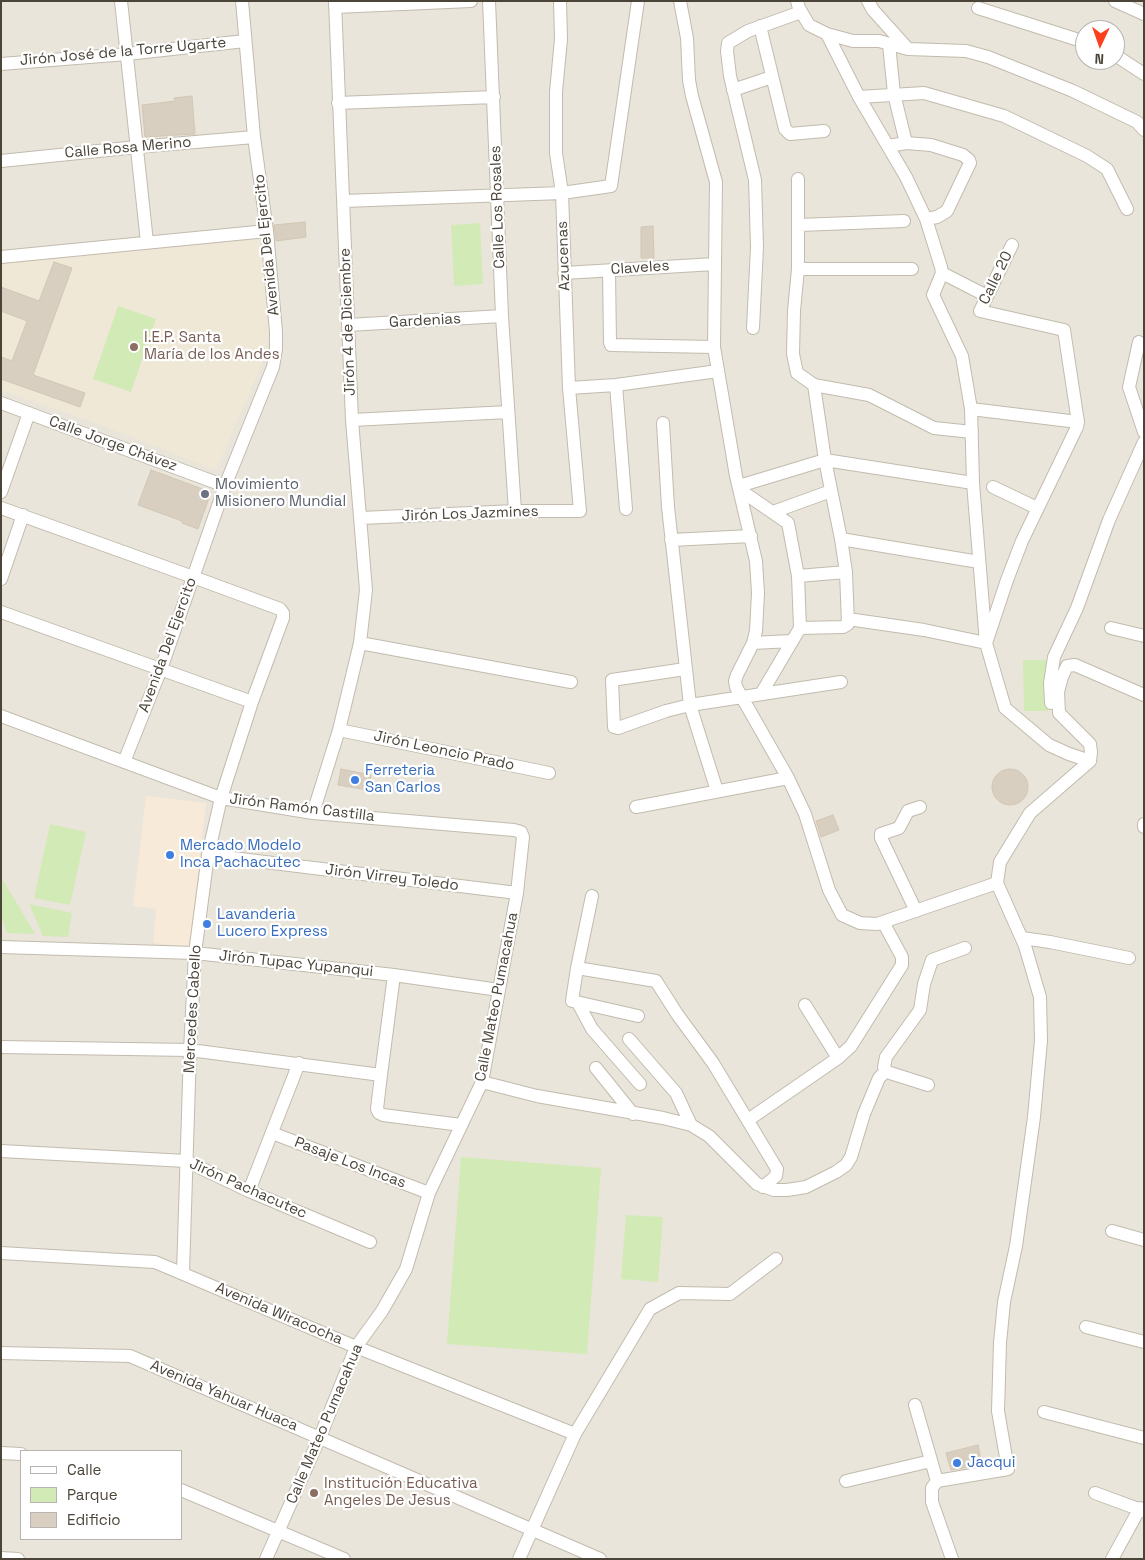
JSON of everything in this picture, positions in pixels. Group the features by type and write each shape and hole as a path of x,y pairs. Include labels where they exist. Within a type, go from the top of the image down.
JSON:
{"street":[{"path":"121,1 147,242"},
{"name":"Avenida Del Ejercito","path":"124,762 161,669 225,486 273,367 276,349 267,231 254,137 242,1"},
{"path":"335,4 471,1"},
{"name":"Calle Los Rosales","path":"489,1 502,316 516,511"},
{"name":"Azucenas","path":"560,1 561,39 556,92 556,153 562,193 569,388 580,511"},
{"path":"344,201 562,193 611,186 638,1"},
{"path":"680,1 687,38 689,80 692,96 716,182 714,347 739,488 756,561 758,593 756,631 735,681 736,687 788,778 805,814 829,890 842,915 860,923 877,924 997,883"},
{"path":"868,1 873,10 911,49"},
{"path":"1115,1 1144,14"},
{"name":"Jirón 4 de Diciembre","path":"313,813 339,730 360,643 366,590 352,420 335,4"},
{"path":"753,328 757,247 755,180 733,90 726,51 728,44 748,31 799,7 809,25 827,34 852,40 879,41 911,49 966,51 988,57 1073,90 1137,122 1144,130"},
{"path":"978,8 1075,39"},
{"path":"760,26 785,129 790,134 824,131"},
{"path":"827,34 859,97 906,177 926,219 942,273 933,295 962,356 971,409 973,483 986,643 1005,708 1049,745 1090,761"},
{"name":"Jirón José de la Torre Ugarte","path":"1,64 127,54 245,41"},
{"path":"889,44 894,94 906,143"},
{"path":"1125,62 1144,74"},
{"path":"733,90 772,77"},
{"path":"859,97 924,93 1004,116 1108,169 1126,208"},
{"path":"338,103 494,97"},
{"name":"Calle Rosa Merino","path":"1,161 254,137"},
{"path":"888,146 906,143 931,145 963,155 969,160 970,163 947,211 937,217 926,219"},
{"path":"798,179 798,269 794,311 793,354 797,372 814,386 869,394 934,428 972,432"},
{"path":"799,225 904,222"},
{"path":"1,257 267,231"},
{"name":"Calle 20","path":"1012,245 980,311 1064,330 1078,422"},
{"name":"Claveles","path":"564,272 715,264"},
{"path":"798,269 912,269"},
{"path":"610,270 611,345 714,347"},
{"path":"942,273 987,296"},
{"name":"Gardenias","path":"348,325 502,316"},
{"path":"1139,342 1129,387 1144,432"},
{"path":"569,388 718,371"},
{"path":"616,384 626,509"},
{"path":"800,628 843,628 848,624 846,572 842,539 825,460 814,386"},
{"name":"Calle Jorge Chávez","path":"1,403 225,486"},
{"path":"971,409 1078,422 1037,508 1007,580 986,643"},
{"path":"352,420 508,412"},
{"path":"1,492 29,413"},
{"path":"663,422 671,540 690,705 717,791"},
{"path":"952,1559 932,1502 932,1488 937,1482 1008,1469 998,1411 1000,1343 1004,1302 1016,1246 1034,1117 1041,1040 1040,997 1022,938 997,883 1000,862 1030,813 1090,761 1090,744 1050,702 1050,683 1054,657 1077,608 1109,520 1144,442"},
{"path":"739,488 825,460 973,483"},
{"path":"993,487 1037,508"},
{"path":"739,488 786,520 790,526 798,576 800,628 761,694"},
{"path":"773,512 831,491"},
{"path":"1,508 193,576"},
{"name":"Jirón Los Jazmines","path":"360,518 516,511 580,511"},
{"path":"1,579 23,515"},
{"path":"671,540 751,536"},
{"path":"842,539 979,562"},
{"path":"798,576 846,572"},
{"name":"Mercedes Cabello","path":"183,1274 195,953 208,855 221,798 252,702 283,618 283,613 280,609 193,576"},
{"path":"1,612 252,702"},
{"path":"848,619 924,630 986,643"},
{"path":"1112,628 1144,636"},
{"path":"752,642 792,641"},
{"path":"360,643 571,682"},
{"path":"1059,713 1058,692 1067,666 1074,665 1144,695"},
{"path":"685,669 612,680 614,727 618,728 666,711 690,705 841,682"},
{"name":"Jirón Ramón Castilla","path":"1,716 221,798 313,813 514,830 521,832 523,837"},
{"name":"Jirón Leoncio Prado","path":"339,730 549,773"},
{"path":"636,807 788,778"},
{"path":"916,911 881,838 881,834 899,828 908,811 920,807"},
{"name":"Calle Mateo Pumacahua","path":"266,1559 320,1437 356,1347 382,1311 406,1269 429,1193 482,1082 517,893 523,837"},
{"name":"Jirón Virrey Toledo","path":"208,855 517,893"},
{"path":"592,896 572,999 574,1002 638,1016"},
{"path":"748,1120 838,1058 851,1046 902,965 902,957 883,922"},
{"path":"1022,938 1129,958"},
{"name":"Jirón Tupac Yupanqui","path":"1,947 195,953 394,975 499,990"},
{"path":"887,1072 884,1067 886,1057 920,1010 924,984 932,960 965,948"},
{"path":"577,968 656,981 676,1014 713,1063 777,1169 776,1176 763,1187"},
{"path":"394,975 377,1109 383,1115 461,1125"},
{"path":"578,1003 592,1029 640,1084"},
{"path":"805,1005 838,1058"},
{"path":"629,1039 676,1093 691,1125"},
{"path":"1,1047 190,1050 380,1075"},
{"path":"249,1191 299,1063"},
{"path":"596,1068 633,1114"},
{"path":"482,1082 537,1096 663,1118 691,1125 709,1136 757,1184 774,1190 806,1187 846,1165 851,1157 864,1114 882,1074 887,1072 928,1085"},
{"name":"Pasaje Los Incas","path":"272,1133 429,1193"},
{"name":"Jirón Pachacutec","path":"1,1152 186,1161 249,1191 370,1242"},
{"path":"1112,1231 1144,1240"},
{"name":"Avenida Wiracocha","path":"1,1253 156,1262 356,1347 575,1434"},
{"path":"519,1559 575,1434 650,1309 679,1294 730,1294 776,1259"},
{"path":"1086,1327 1144,1342"},
{"name":"Avenida Yahuar Huaca","path":"1,1353 130,1356 600,1559"},
{"path":"915,1405 937,1482"},
{"path":"1044,1412 1144,1438"},
{"path":"1,1453 20,1454"},
{"path":"846,1481 931,1460"},
{"path":"182,1490 344,1559"},
{"path":"1095,1493 1142,1509 1112,1559"},
{"path":"1,1558 18,1559"}],"shaded area":[{"path":"1,1 1144,1 1144,1559 1,1559"},
{"name":"I.E.P. Santa María de los Andes","path":"261,239 269,336 265,357 216,470 96,423 1,390 1,263"},
{"name":"Mercado Modelo Inca Pachacutec","path":"146,796 206,803 190,947 153,943 156,909 133,906"}],"green space":[{"path":"480,223 483,284 454,286 451,225"},
{"path":"118,306 156,319 131,392 93,379"},
{"path":"1023,660 1048,660 1048,711 1024,711"},
{"path":"50,824 86,832 70,905 34,898"},
{"path":"3,880 35,934 7,933 1,915 1,881"},
{"path":"29,904 72,913 68,937 43,936"},
{"path":"461,1157 601,1168 587,1354 447,1344"},
{"path":"626,1215 663,1217 658,1282 621,1279"}],"building":[{"path":"192,96 195,134 145,137 142,105 175,101 174,98"},
{"path":"305,222 306,237 276,241 274,225"},
{"path":"653,226 654,258 641,258 641,227"},
{"path":"54,262 72,268 33,375 85,393 80,407 1,379 1,357 12,361 27,321 1,311 1,287 39,301"},
{"path":"151,470 211,492 198,529 138,505"},
{"name":"Ferreteria San Carlos","path":"341,769 371,775 368,790 338,785"},
{"path":"1010,769 1017,770 1023,774 1027,780 1027,794 1023,800 1017,804 1010,805 1003,804 997,800 993,794 992,787 993,780 997,774 1003,770"},
{"path":"833,815 839,830 821,837 816,821"},
{"path":"978,1445 982,1465 951,1470 946,1453"}],"place":[{"name":"I.E.P. Santa María de los Andes","path":"134,347"},
{"name":"Movimiento Misionero Mundial","path":"205,494"},
{"name":"Ferreteria San Carlos","path":"355,780"},
{"name":"Mercado Modelo Inca Pachacutec","path":"170,855"},
{"name":"Lavanderia Lucero Express","path":"207,924"},
{"name":"Jacqui","path":"957,1463"},
{"name":"Institución Educativa Angeles De Jesus","path":"314,1493"}]}
